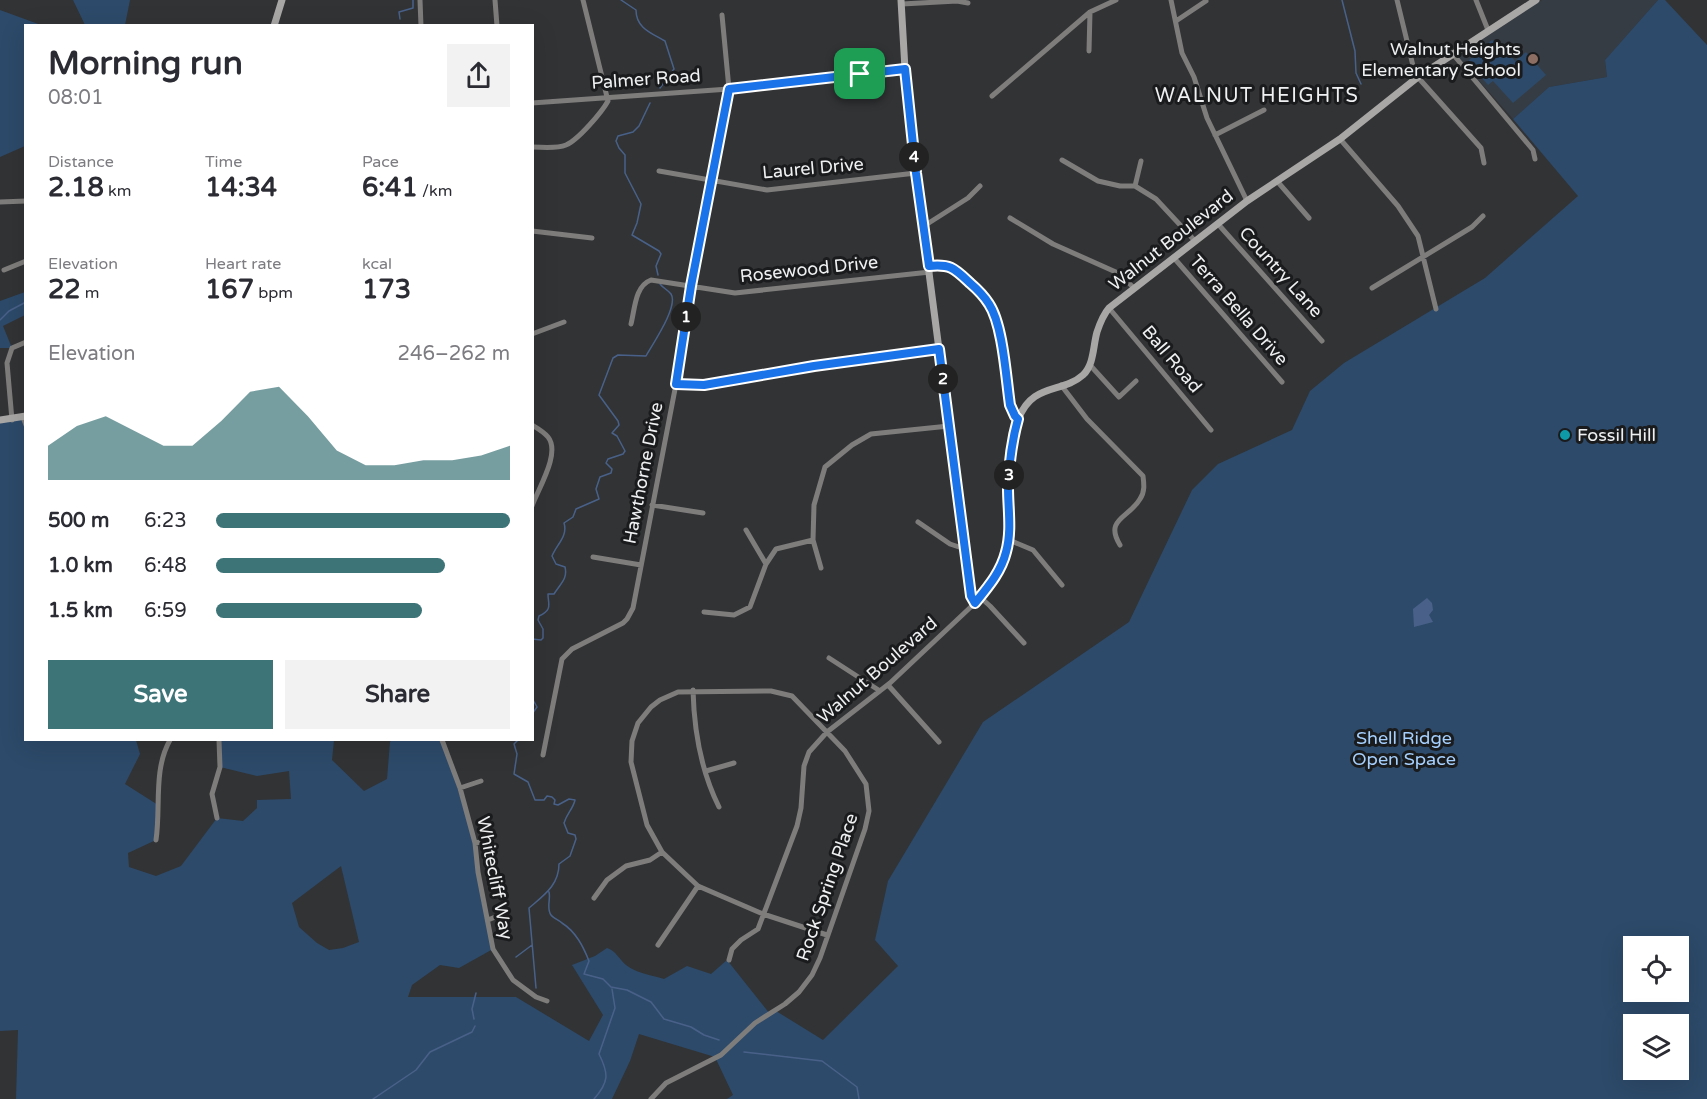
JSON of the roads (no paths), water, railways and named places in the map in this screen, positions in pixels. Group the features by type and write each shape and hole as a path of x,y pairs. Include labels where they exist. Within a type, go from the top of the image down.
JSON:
{"street":[{"path":"275,24 282,0"},
{"path":"420,0 422,24"},
{"path":"495,0 496,24"},
{"path":"534,147 561,146 572,142 603,110 608,97 583,0"},
{"path":"992,96 1090,12 1116,0"},
{"path":"1171,0 1182,53 1194,77 1200,102 1247,201"},
{"path":"1397,0 1412,68 1481,148 1484,163"},
{"path":"1476,0 1488,30"},
{"name":"Walnut Boulevard","path":"729,960 732,949 758,929 796,826 801,808 804,766 809,752 827,732 888,685 977,600 995,577 1006,555 1009,540 1008,486 1018,419 1029,403 1038,394 1082,376 1090,365 1100,324 1109,308 1133,287 1247,201 1340,139 1418,77 1536,0"},
{"path":"968,3 957,1 902,2 905,69 916,173 971,596 990,606 1024,643"},
{"path":"1176,21 1206,1"},
{"path":"1089,51 1090,12"},
{"name":"Hawthorne Drive","path":"543,755 562,659 572,649 627,619 633,608 729,89 722,15"},
{"path":"1452,53 1533,150 1535,159"},
{"name":"Palmer Road","path":"534,103 729,89 905,69"},
{"path":"1215,135 1264,110"},
{"path":"1340,139 1398,206 1418,236 1436,309"},
{"path":"1062,160 1098,181 1120,186 1135,186 1156,200 1195,241"},
{"path":"1135,186 1141,161"},
{"name":"Laurel Drive","path":"659,171 767,190 916,173"},
{"path":"1277,181 1309,218"},
{"path":"924,226 968,198 980,186"},
{"path":"0,202 24,201"},
{"path":"1372,288 1472,227 1483,216"},
{"path":"1010,218 1053,244 1118,273 1133,287"},
{"name":"Country Lane","path":"1218,224 1322,341"},
{"path":"534,231 592,238"},
{"name":"Terra Bella Drive","path":"1174,258 1282,382"},
{"path":"4,270 24,262"},
{"name":"Rosewood Drive","path":"631,324 640,287 651,279 735,293 929,269 945,265 954,268 989,303 998,325 1010,405 1018,419"},
{"name":"Ball Road","path":"1109,308 1212,430"},
{"path":"534,333 564,322"},
{"path":"12,420 7,363 12,348 24,343"},
{"path":"676,384 704,385 814,366 939,349"},
{"path":"1090,365 1119,397 1136,381"},
{"path":"1061,385 1087,419 1143,476 1144,490 1141,498 1114,527 1113,534 1120,545"},
{"path":"0,420 24,419"},
{"path":"534,426 548,437 552,452 534,502"},
{"path":"821,568 813,540 814,505 825,467 852,445 871,434 949,426"},
{"path":"652,505 703,513"},
{"path":"918,522 950,544 965,549"},
{"path":"746,530 766,564"},
{"path":"704,612 734,615 750,607 766,564 776,549 813,540"},
{"path":"1009,540 1033,550 1062,585"},
{"path":"593,556 641,564"},
{"path":"829,658 880,692"},
{"path":"888,685 939,742"},
{"path":"693,690 697,741 719,807"},
{"path":"827,732 799,701 786,693 693,690 678,692 651,707 639,723 632,741 631,762 647,825 662,852 698,886 763,914 827,935"},
{"name":"Rock Spring Place","path":"651,1099 666,1083 721,1055 755,1023 799,992 812,975 865,829 869,811 866,784 845,751 827,732"},
{"path":"156,840 159,822 161,763 169,741"},
{"path":"217,818 212,794 220,767 219,741"},
{"name":"Whitecliff Way","path":"442,741 460,788 475,843 492,949 513,980 547,1002"},
{"path":"706,771 734,763"},
{"path":"460,788 481,781"},
{"path":"475,843 491,840"},
{"path":"594,898 607,880 626,866 650,860 662,852"},
{"path":"658,945 698,886"},
{"path":"488,920 500,915"}],"waterway":[{"path":"400,19 399,12 413,8 413,0"},
{"path":"621,0 636,10 641,26 665,41 674,69 660,88"},
{"path":"1342,0 1355,51 1356,73 1361,84"},
{"path":"650,103 639,126 633,132 618,136 616,141 625,155 625,173 641,204 632,235 661,254 656,266 658,275"},
{"path":"534,639 543,638 539,616 548,609 548,594 554,594 565,575 565,567 556,564 552,556 565,532 564,523 573,517 576,509 599,499 596,489 600,477 611,473 612,469 606,463 608,459 623,454 625,451 617,436 612,433 619,425 618,421 599,395 613,358 618,355 646,356 659,335 668,316 672,300 671,294 660,284"},
{"path":"0,320 9,311 24,303"},
{"path":"534,702 537,707 534,711"},
{"path":"517,741 514,744 517,754 514,774 528,782 535,800 544,800 547,796 552,797 555,800 554,804 558,805 569,799 575,800 564,823 568,833 575,835 576,839 570,856 559,864 556,878 550,889 529,908 536,988"},
{"path":"549,892 551,915 571,931 587,955 589,961 584,974 603,979 611,987 627,990 651,1002 664,1019 691,1027 719,1040"},
{"path":"516,957 532,945"},
{"path":"594,1099 603,1088 606,1078 605,1067 599,1054 615,1008 612,989"},
{"path":"474,1019 472,1009 476,993"},
{"path":"373,1099 416,1070 430,1052 472,1032 475,1026"},
{"path":"744,1052 822,1061 857,1087 859,1099"}],"place":[{"name":"Walnut Heights Elementary School","path":"1533,59"},
{"name":"Fossil Hill","path":"1565,435"}],"district":[{"name":"WALNUT HEIGHTS","path":"1257,95"}],"park label":[{"name":"Shell Ridge Open Space","path":"1404,748"}]}
